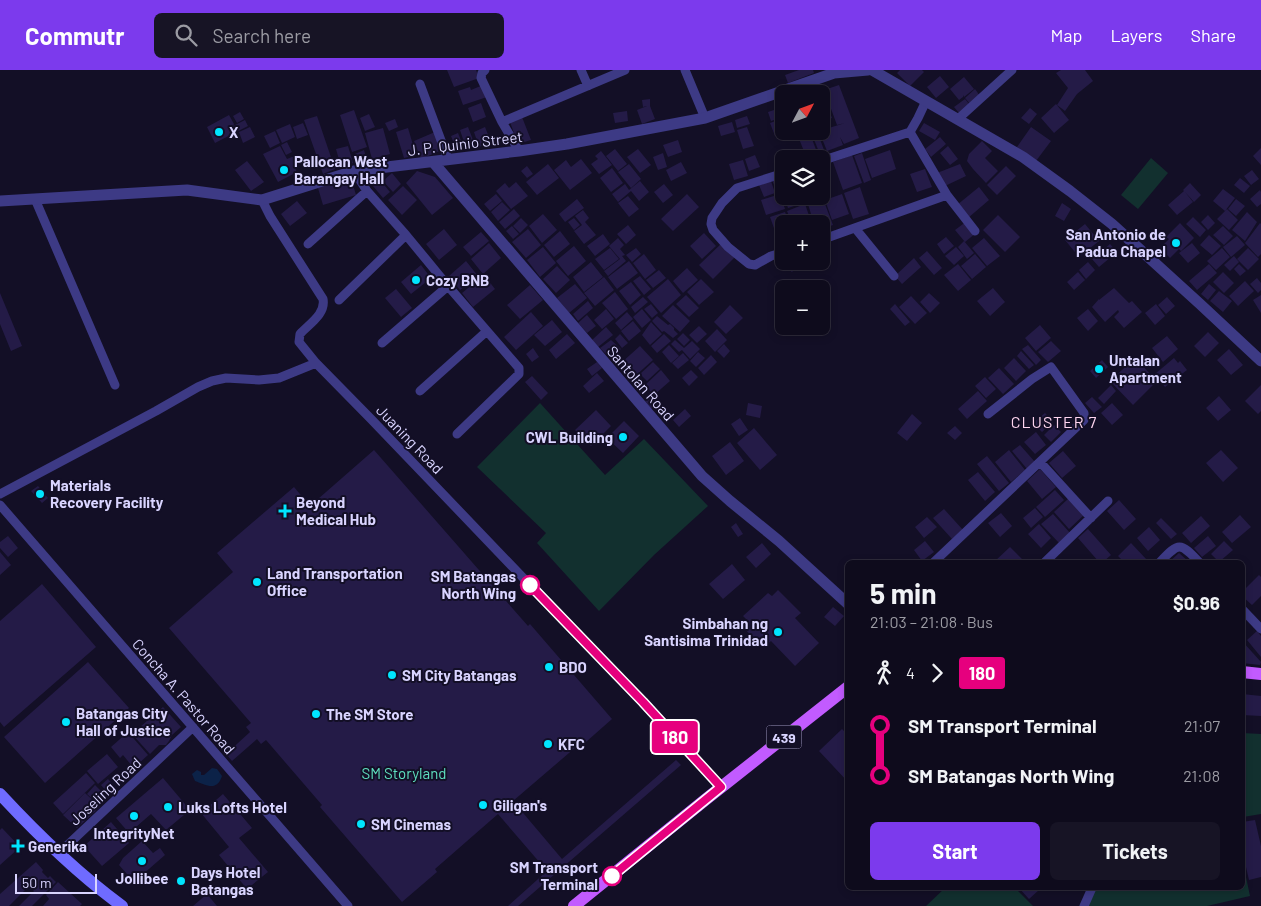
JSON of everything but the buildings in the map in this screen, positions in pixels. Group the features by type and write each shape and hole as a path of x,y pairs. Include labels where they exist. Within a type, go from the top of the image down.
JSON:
{"main road":[{"path":"1245,672 1261,674"},
{"name":"439","path":"574,906 845,689"},
{"path":"0,794 58,854 92,884 122,906"}],"street":[{"path":"485,70 481,78 502,122 519,151"},
{"path":"581,70 588,86"},
{"path":"502,122 625,70"},
{"path":"685,70 705,118"},
{"name":"J. P. Quinio Street","path":"0,201 187,190 262,200 354,171 567,144 705,118 834,73 868,70"},
{"path":"872,70 1023,157 1070,190 1112,224 1261,361"},
{"path":"958,120 1012,70"},
{"path":"420,84 448,159"},
{"path":"830,158 910,132 926,101"},
{"path":"910,132 947,195 975,231"},
{"name":"Santolan Road","path":"433,162 702,476 779,541 845,601"},
{"path":"354,171 367,191 519,368 519,374 457,434"},
{"path":"775,176 737,188 722,203 712,218 711,224 713,230 728,246 749,264 755,265 775,255"},
{"path":"308,244 367,191"},
{"path":"830,237 947,195"},
{"path":"35,199 115,385"},
{"name":"Juaning Road","path":"262,200 324,305 322,311 300,334 299,342 316,363 643,702 721,787"},
{"path":"855,228 894,276"},
{"path":"339,300 406,235"},
{"path":"382,343 448,286"},
{"path":"420,391 487,331"},
{"path":"0,494 212,381 226,378 259,380 279,378 316,363"},
{"path":"936,560 1084,420 1084,413 1051,367 1032,379 988,414"},
{"path":"1040,462 1091,518"},
{"path":"1047,560 1108,501"},
{"name":"Concha A. Pastor Road","path":"0,505 348,906"},
{"path":"1162,560 1179,546 1186,548 1197,560"},
{"path":"1245,612 1261,629"},
{"name":"Joseling Road","path":"58,854 193,727"},
{"path":"1084,906 1091,890"}],"green space":[{"path":"1151,158 1168,173 1138,209 1121,195"},
{"path":"540,403 605,475 644,439 708,506 654,555 599,611 537,543 546,533 477,467"},
{"path":"1245,733 1261,734 1261,814 1245,817"},
{"path":"1245,872 1250,896 1207,906 1079,906 1089,890 1245,890"},
{"path":"943,890 1017,890 1033,906 926,906"}],"water":[{"path":"212,768 217,769 222,776 217,784 211,786 195,781 192,774 197,770 201,772 201,775 204,775"}],"bus line":[{"name":"180","path":"530,585 643,702 721,787 612,876"}],"place":[{"name":"X","path":"219,132"},
{"name":"Pallocan West Barangay Hall","path":"284,170"},
{"name":"San Antonio de Padua Chapel","path":"1176,243"},
{"name":"Cozy BNB","path":"416,280"},
{"name":"Untalan Apartment","path":"1099,369"},
{"name":"CWL Building","path":"623,437"},
{"name":"Materials Recovery Facility","path":"40,494"},
{"name":"Beyond Medical Hub","path":"285,511"},
{"name":"Land Transportation Office","path":"257,582"},
{"name":"SM Batangas North Wing","path":"530,585"},
{"name":"Simbahan ng Santisima Trinidad","path":"778,632"},
{"name":"BDO","path":"549,667"},
{"name":"SM City Batangas","path":"392,675"},
{"name":"The SM Store","path":"316,714"},
{"name":"Batangas City Hall of Justice","path":"66,722"},
{"name":"KFC","path":"548,744"},
{"name":"Giligan's","path":"483,805"},
{"name":"Luks Lofts Hotel","path":"168,807"},
{"name":"IntegrityNet","path":"134,816"},
{"name":"SM Cinemas","path":"361,824"},
{"name":"Generika","path":"18,846"},
{"name":"Jollibee","path":"142,861"},
{"name":"SM Transport Terminal","path":"612,876"},
{"name":"Days Hotel Batangas","path":"181,881"}],"district":[{"name":"CLUSTER 7","path":"1054,421"}],"park label":[{"name":"SM Storyland","path":"404,773"}]}
